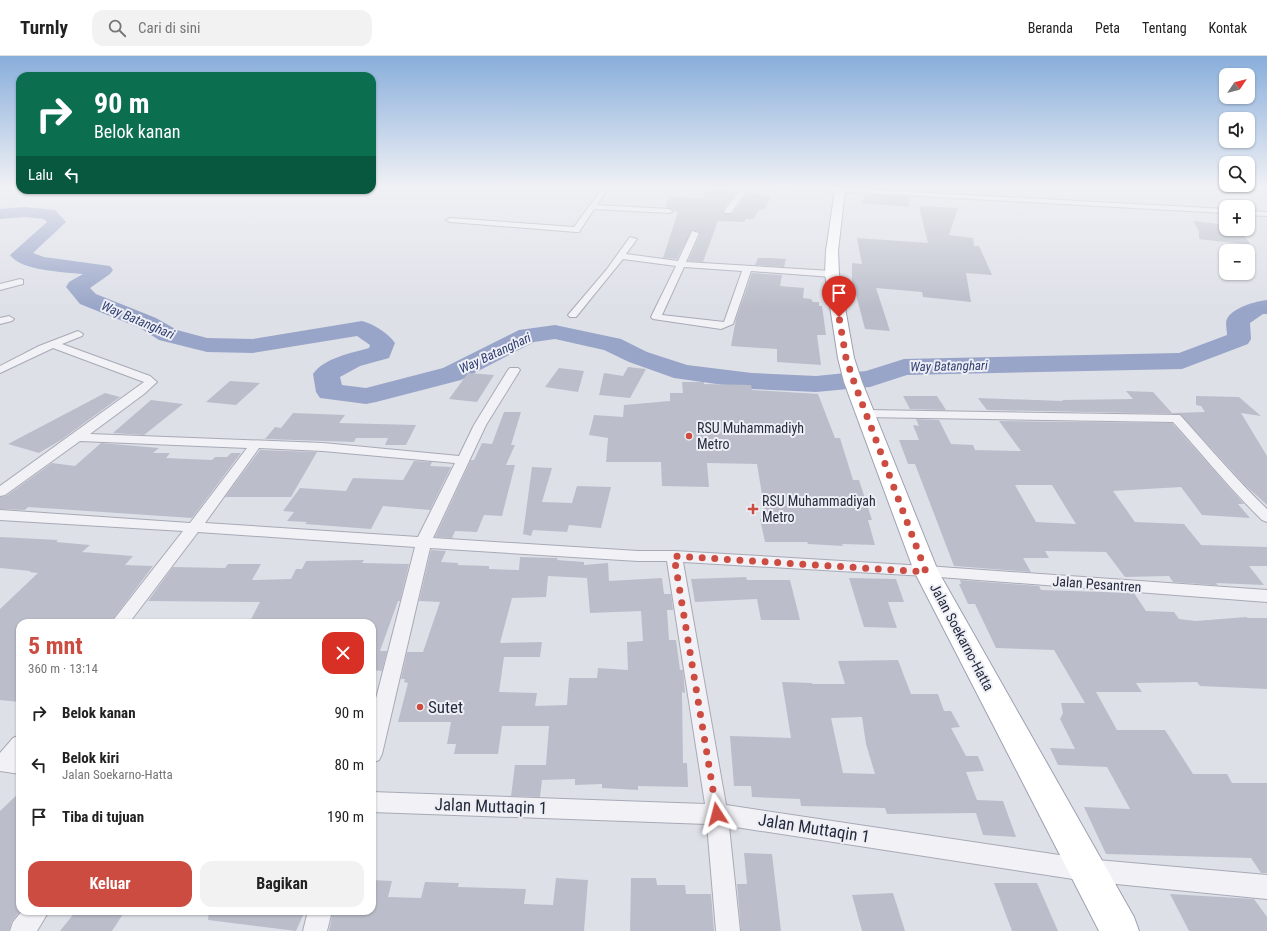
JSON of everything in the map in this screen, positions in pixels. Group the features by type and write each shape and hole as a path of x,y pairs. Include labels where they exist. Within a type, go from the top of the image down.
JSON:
{"main road":[{"name":"Jalan Soekarno-Hatta","path":"835,227 832,251 832,274 850,370 926,572 1120,931"}],"street":[{"path":"536,227 576,230 578,227"},
{"path":"695,233 682,264 656,317 721,326 728,324 747,270"},
{"path":"573,315 610,271 632,239"},
{"path":"621,256 682,264 747,270 832,274"},
{"path":"0,287 20,282"},
{"path":"0,370 52,344 78,334"},
{"path":"0,492 140,392 151,382 146,378 52,344"},
{"path":"376,737 423,543 480,425 514,370"},
{"path":"867,414 1176,418 1210,455 1234,486 1267,517"},
{"path":"75,438 323,447 463,460"},
{"path":"123,619 194,528 256,444"},
{"name":"Jalan Pesantren","path":"0,515 423,543 638,556 674,556 926,572 1267,596"},
{"path":"674,556 717,814 728,931"},
{"path":"8,763 16,750"},
{"name":"Jalan Muttaqin 1","path":"376,802 717,814 1086,870 1267,887"},
{"path":"22,931 35,915"},
{"path":"315,931 319,915"}],"building":[{"path":"673,227 716,227 703,262 688,261 700,234 692,230 677,259 663,258"},
{"path":"924,227 952,227 949,235 973,238 974,246 979,246 992,275 966,273 971,302 923,297 922,292 876,288 890,331 865,329 852,279 852,263 862,264 857,238 928,243"},
{"path":"1196,227 1219,227 1219,236 1244,236 1250,244 1242,244 1199,239 1199,231"},
{"path":"758,258 786,259 784,267 755,265"},
{"path":"752,273 782,275 780,286 804,288 803,298 811,299 813,302 819,302 819,306 822,306 826,335 817,335 821,365 777,362 777,349 731,346 736,319"},
{"path":"628,367 646,369 630,398 599,395 604,373 623,376"},
{"path":"559,368 584,371 578,392 545,387"},
{"path":"468,373 494,375 477,402 449,399"},
{"path":"230,381 260,383 236,405 206,402"},
{"path":"682,382 751,385 752,390 818,394 835,438 840,438 853,480 859,480 872,520 868,520 875,545 842,544 843,546 808,544 807,542 765,542 760,519 766,519 757,464 707,463 709,487 662,486 661,462 606,462 608,438 589,435 594,415 623,417 624,405 670,401 670,393 683,393"},
{"path":"1126,391 1153,392 1172,413 1205,412 1201,406 1196,405 1196,396 1239,397 1261,416 1241,413 1267,456 1267,505 1245,485 1180,414 987,410 978,398 1063,401 1062,400 1133,399"},
{"path":"105,393 120,397 61,440 39,453 8,444"},
{"path":"903,396 937,396 946,410 910,409"},
{"path":"151,400 183,404 144,435 113,433"},
{"path":"504,412 521,412 511,445 515,445 506,465 515,465 502,516 484,515 477,532 455,531 452,538 435,537 471,460 474,460 482,443 492,444"},
{"path":"293,413 345,415 339,423 416,425 406,445 385,445 388,438 356,438 354,442 265,439 275,427 281,428"},
{"path":"916,419 939,420 951,444 973,445 975,450 1021,451 999,421 1172,423 1244,504 1238,504 1250,518 1202,515 1181,487 1113,491 1135,522 1184,524 1201,545 1267,547 1267,566 1249,566 1264,585 1216,583 1218,585 1213,585 1173,582 1169,576 1125,577 1106,552 1045,551 1049,558 1023,558 1031,572 954,566 915,464 908,464 899,440 919,440 913,425 919,426","holes":["1015,485 1052,485 1076,524 1036,522"]},
{"path":"101,443 159,448 153,453 170,453 166,458 212,460 215,457 227,457 231,453 241,453 192,518 28,507 25,510 0,509 0,497 6,496 52,463 75,466"},
{"path":"260,450 317,452 291,497 225,497"},
{"path":"414,461 432,462 430,466 451,467 430,510 383,506 371,529 305,524 307,522 287,521 294,512 283,511 300,488 346,491 353,478 403,480"},
{"path":"532,467 552,468 542,502 572,503 577,486 611,487 601,528 569,525 567,532 533,530 531,536 523,534"},
{"path":"0,537 58,540 56,542 90,545 82,552 133,556 125,565 153,566 113,619 16,619 16,702 0,700 0,609 38,573 0,568"},
{"path":"431,550 446,551 441,562 458,563 458,565 489,566 489,569 519,570 520,557 558,558 557,560 584,562 584,565 608,563 609,581 662,578 664,594 671,594 673,610 667,610 669,640 676,640 680,670 683,670 685,693 682,692 683,763 687,763 688,787 638,786 638,790 602,788 602,784 575,785 575,779 542,780 540,797 511,796 515,765 546,765 549,726 502,726 498,754 454,754 456,744 447,744 451,722 398,722 408,683 404,682 405,679 401,679 407,652 423,652 440,602 419,601","holes":["548,576 587,578 590,613 641,611 643,641 627,642 628,670 598,668 597,678 569,678 567,705 535,706 537,693 499,692 504,657 540,657 542,642 500,643 512,598 546,597"]},
{"path":"364,560 362,563 409,564 400,601 398,601 380,651 387,651 382,671 376,670 376,619 251,619 260,602 148,601 173,567 225,568 228,564 261,564 252,580 291,579 296,569 302,569 306,561"},
{"path":"746,577 747,580 790,580 800,620 761,620 757,599 695,602 691,579"},
{"path":"849,578 896,579 904,602 888,602 897,628 864,627"},
{"path":"960,580 1039,586 1041,590 1134,593 1146,611 1174,612 1179,619 1196,621 1246,617 1267,618 1267,689 1200,686 1197,682 1136,683 1142,692 1096,692 1117,730 1165,730 1193,774 1227,774 1232,783 1267,783 1267,873 1261,873 1251,858 1106,854 1084,807 1130,809 1107,767 1058,765 1050,748 1075,749 1060,719 1063,713 1061,703 1085,703 1054,650 996,648 975,604 968,604 959,584 961,584"},
{"path":"898,660 911,694 938,694 944,711 951,711 960,727 951,728 966,756 978,756 984,771 966,772 977,800 1003,801 1016,837 983,835 976,813 887,814 885,808 801,806 800,799 752,797 751,786 734,786 730,736 791,738 782,682 845,684 838,661","holes":["862,717 866,744 875,774 843,773 831,718"]},
{"path":"16,796 17,915 12,921 9,931 0,931 0,811"},
{"path":"744,853 772,854 781,931 741,931 737,884 747,884"},
{"path":"556,878 588,880 584,931 329,931 332,915 376,915 376,880 392,881 388,897 421,898 425,882 459,883 458,887 526,889 524,904 553,905"},
{"path":"631,878 656,878 657,885 685,885 686,894 711,894 714,931 630,931"},
{"path":"994,883 1037,883 1058,931 1012,931"},
{"path":"893,893 905,931 862,931 852,895"},
{"path":"1170,894 1254,899 1267,917 1267,931 1189,931"},
{"path":"73,915 122,915 112,931 60,931"},
{"path":"209,915 303,915 296,931 208,920"}],"waterway":[{"name":"Way Batanghari","path":"52,227 20,255 40,263 103,270 77,287 88,299 148,323 168,335 207,345 253,346 362,328 383,343 380,353 351,361 326,374 330,392 366,396 452,374 528,335 555,332 612,344 638,357 683,372 752,381 816,384 870,379 904,367 1182,361 1239,339 1238,320 1257,308 1267,307"}],"place":[{"name":"RSU Muhammadiyh Metro","path":"689,436"},
{"name":"RSU Muhammadiyah Metro","path":"753,509"},
{"name":"Sutet","path":"420,707"}],"route":[{"path":"717,814 674,556 701,559 926,572 864,405 854,382 846,358 839,317"}]}
